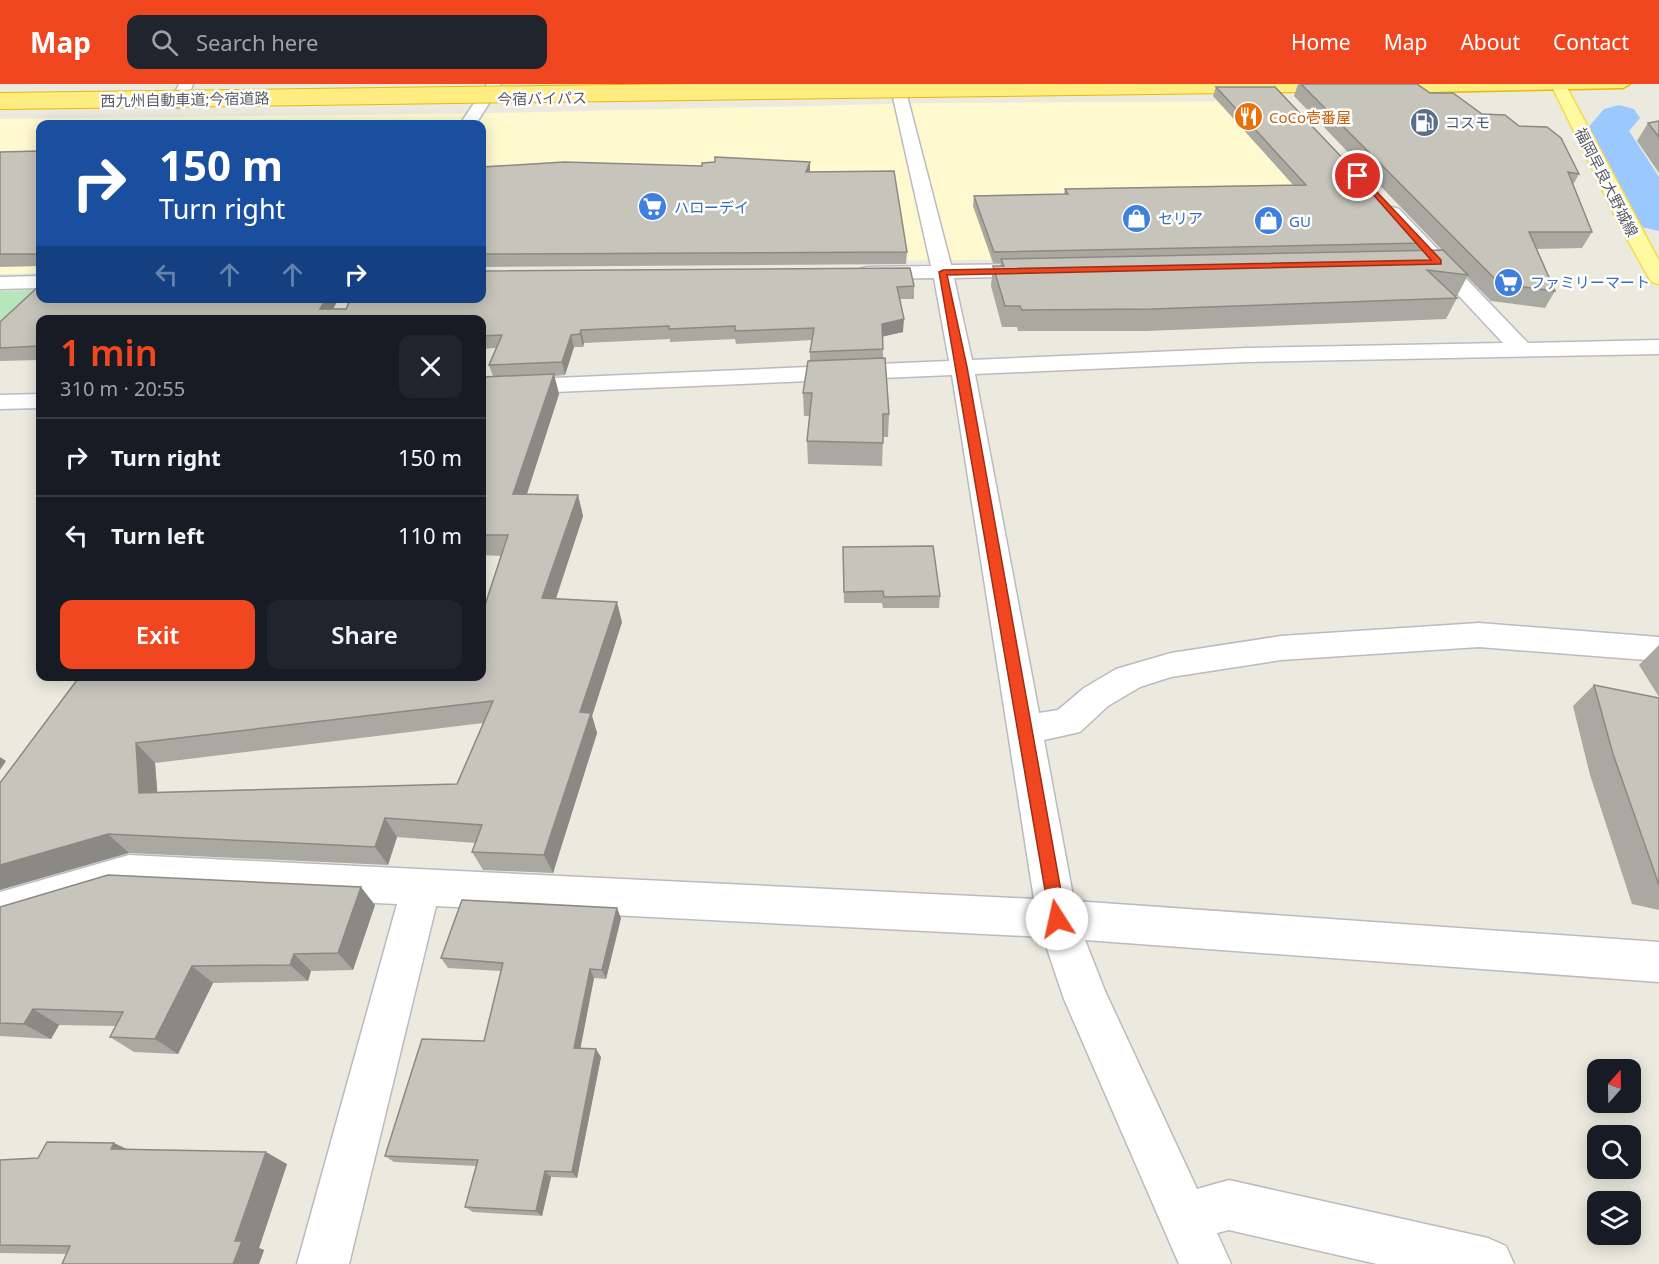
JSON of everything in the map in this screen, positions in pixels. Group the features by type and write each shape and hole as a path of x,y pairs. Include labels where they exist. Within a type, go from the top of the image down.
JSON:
{"highway":[{"name":"西九州自動車道;今宿道路","path":"0,87 328,84"},
{"name":"西九州自動車道;今宿道路","path":"0,101 1307,84"},
{"path":"1359,89 1623,84"},
{"name":"今宿バイパス","path":"0,106 484,99 899,89 1281,94 1324,89"}],"main road":[{"name":"福岡早良大野城線","path":"1558,85 1629,226 1659,278"}],"street":[{"path":"177,103 186,84"},
{"path":"471,120 494,84"},
{"path":"899,89 943,272 962,367 1057,919 1086,999 1205,1264"},
{"path":"1382,202 1523,351"},
{"path":"1414,262 1438,262"},
{"path":"848,273 1061,270"},
{"path":"0,283 36,282"},
{"path":"486,388 1247,355 1659,347"},
{"path":"0,402 36,401"},
{"path":"1023,730 1068,722 1096,697 1128,678 1170,664 1281,648 1479,635 1659,649"},
{"path":"0,911 129,873 1057,919 1659,962"},
{"path":"323,1264 421,888"},
{"path":"1184,1218 1229,1205 1488,1264"}],"shaded area":[{"path":"1275,101 1414,254 486,266 486,120 36,120 36,273 0,274 0,119 492,113 933,103"}],"green space":[{"path":"36,290 36,302 0,341 0,291"}],"building":[{"path":"1301,84 1417,84 1430,93 1453,93 1482,114 1505,115 1519,126 1547,127 1561,138 1579,174 1568,172 1592,232 1529,232 1555,291 1500,284"},
{"path":"1216,87 1275,87 1423,243 994,252 974,196 1068,194 1065,189 1306,185"},
{"path":"1659,121 1659,137 1648,123"},
{"path":"36,151 36,254 0,254 0,152"},
{"path":"715,157 810,162 806,172 894,171 907,252 486,254 486,167 564,162 702,166 702,163 715,162"},
{"path":"1443,250 1468,275 1427,270 1457,298 1152,309 1022,310 1020,306 1005,306 993,266 1004,266 1001,259"},
{"path":"910,268 914,286 897,287 904,319 882,324 883,349 810,352 814,328 735,331 735,326 669,329 669,326 581,330 580,334 571,335 562,362 489,365 502,335 486,336 486,315 36,315 36,346 0,348 0,322 36,289 36,303 323,303 320,309 346,309 349,303 486,303 486,271"},
{"path":"885,358 889,414 883,414 883,443 807,441 812,393 803,393 808,361"},
{"path":"554,374 513,494 578,495 542,598 617,602 580,712 591,713 544,855 472,852 482,825 385,818 375,847 108,834 0,865 0,783 76,681 486,681 486,602 508,535 486,535 486,377","holes":["493,701 457,784 139,793 136,743"]},
{"path":"933,546 940,596 884,597 883,591 844,592 843,547"},
{"path":"1594,685 1659,698 1659,885 1613,754"},
{"path":"108,875 361,887 338,953 294,954 290,965 192,966 155,1039 110,1037 123,1012 33,1009 24,1024 0,1023 0,907"},
{"path":"462,900 617,908 602,970 590,969 574,1048 596,1049 572,1172 545,1171 536,1211 465,1207 478,1160 385,1156 422,1039 484,1041 503,963 441,958"},
{"path":"47,1142 114,1143 111,1149 266,1152 235,1241 242,1241 233,1264 62,1264 70,1246 0,1245 0,1160 38,1158"}],"waterway":[{"path":"1619,118 1607,130 1659,216"}],"place":[{"name":"CoCo壱番屋","path":"1248,117"},
{"name":"コスモ","path":"1424,122"},
{"name":"ハローデイ","path":"653,207"},
{"name":"セリア","path":"1137,218"},
{"name":"GU","path":"1268,221"},
{"name":"ファミリーマート","path":"1509,282"}],"route":[{"path":"1057,919 962,367 943,272 1438,262 1358,176"}]}
